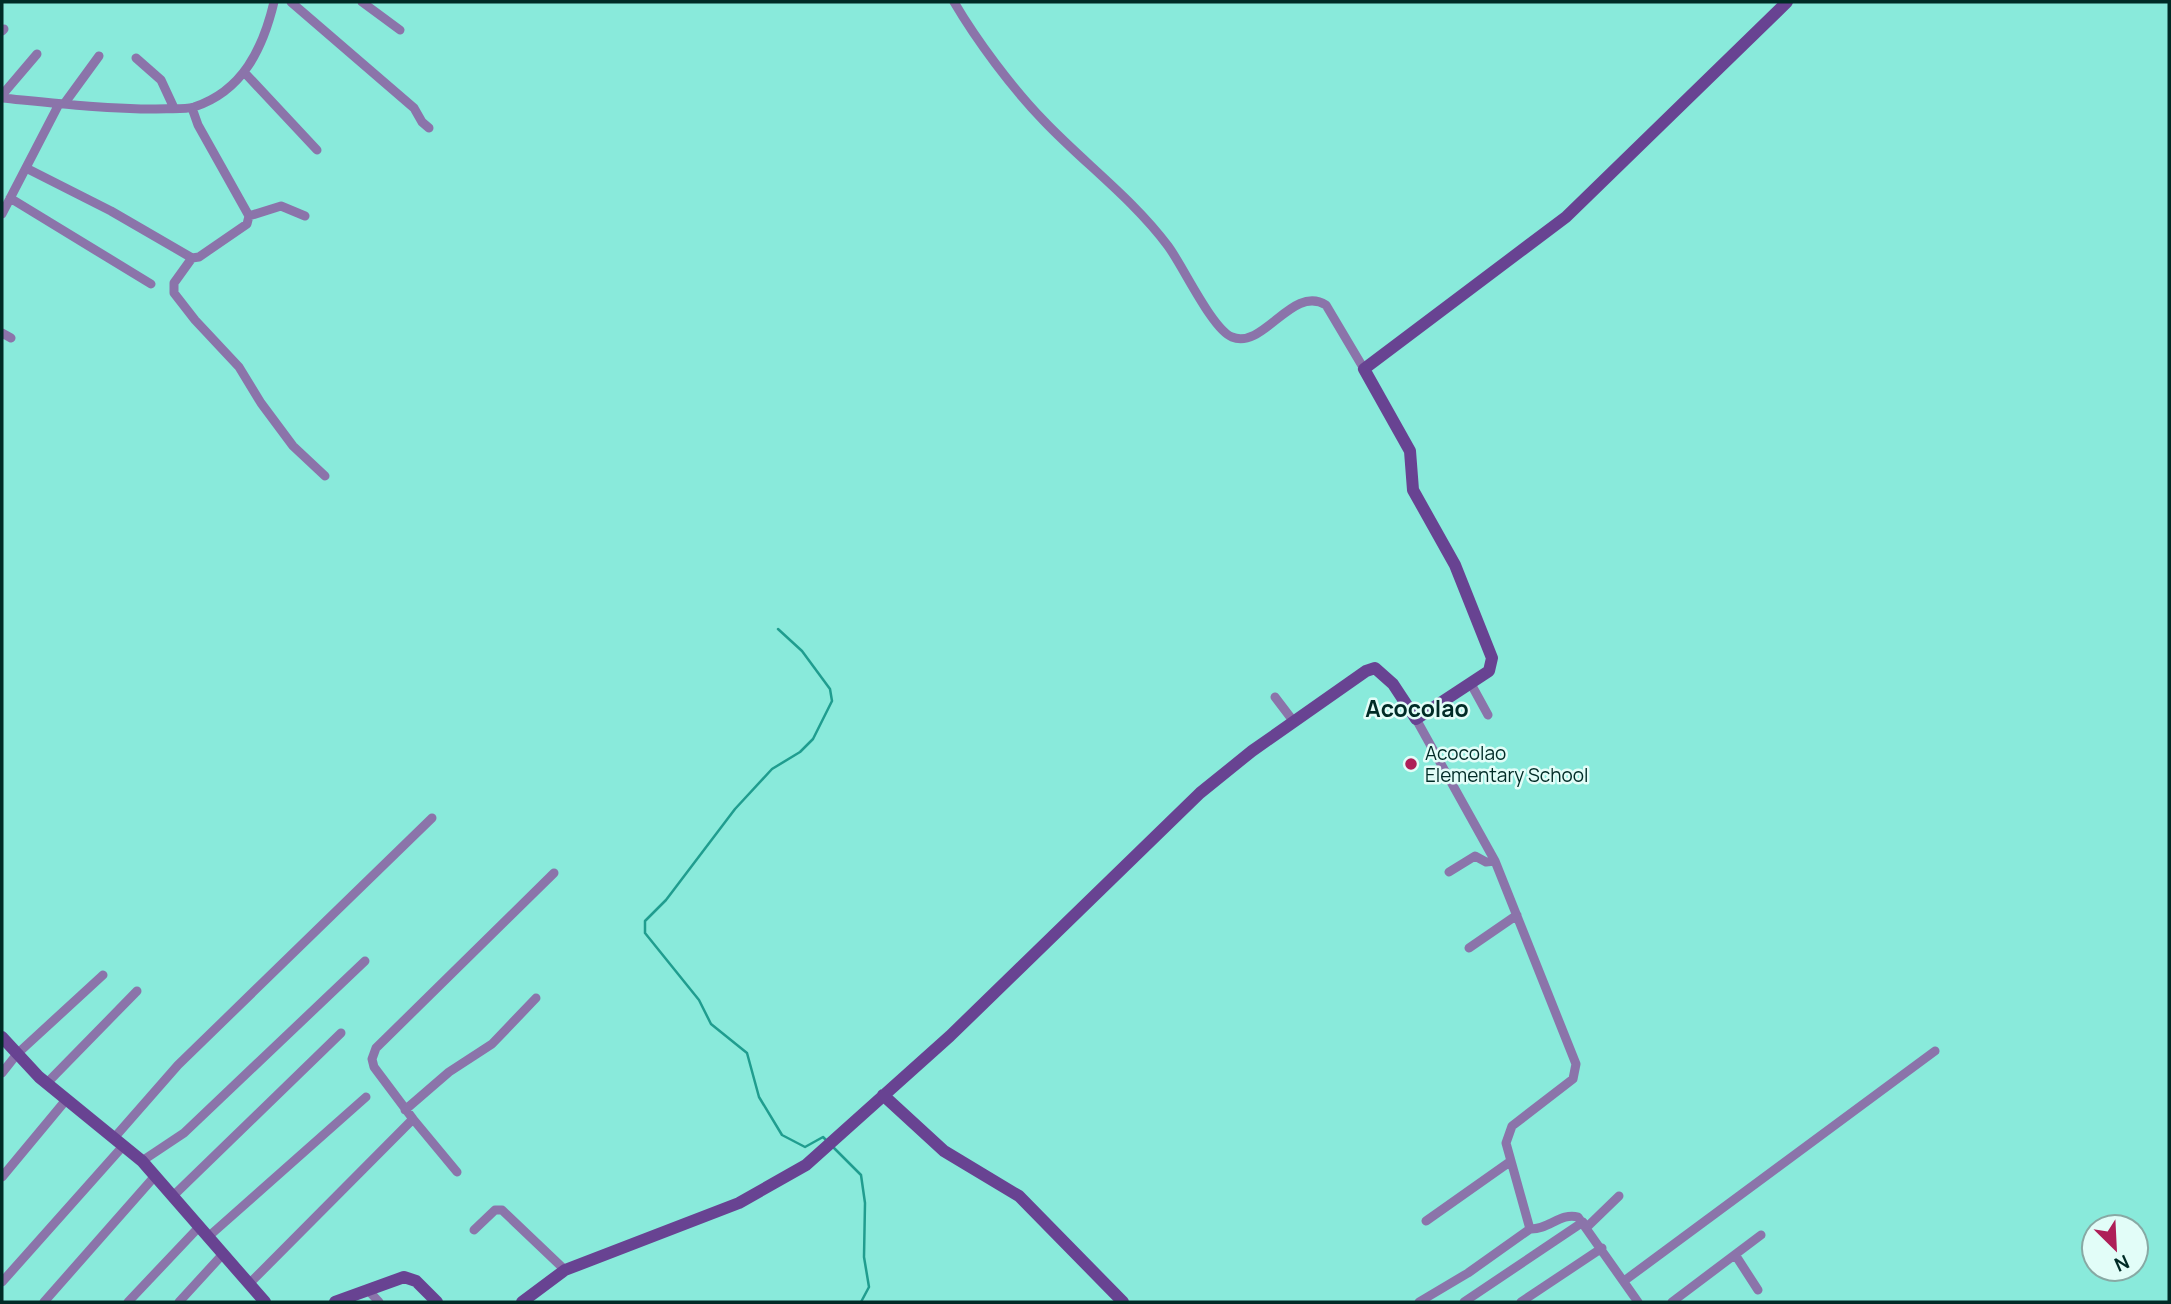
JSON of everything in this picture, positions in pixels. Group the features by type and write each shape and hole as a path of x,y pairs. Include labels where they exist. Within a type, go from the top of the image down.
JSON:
{"street":[{"path":"2,97 115,109 192,108 231,84 244,72 261,49 274,2"},
{"path":"291,2 414,107 419,119 429,128"},
{"path":"362,2 400,30"},
{"path":"954,2 976,39 1043,120 1168,246 1217,326 1230,336 1248,337 1306,301 1317,299 1326,305 1407,446 1413,490 1455,565 1492,658 1489,671 1416,719"},
{"path":"1364,369 1566,217 1787,2"},
{"path":"2,97 37,54"},
{"path":"2,214 62,104 99,56"},
{"path":"136,58 161,80 174,108"},
{"path":"244,72 317,150"},
{"path":"26,168 111,211 192,258 199,257 247,224 249,216 198,125 192,108"},
{"path":"10,198 150,284"},
{"path":"249,216 281,206 305,216"},
{"path":"192,258 174,283 174,293 239,367 261,404 293,446 325,476"},
{"path":"522,1302 565,1270 739,1203 780,1182 824,1151 950,1035 1175,816 1228,769 1375,668 1393,684 1416,719 1494,862 1577,1067 1568,1084 1509,1130 1506,1143 1530,1228"},
{"path":"1471,684 1488,715"},
{"path":"1275,697 1294,722"},
{"path":"2,1282 178,1065 432,818"},
{"path":"1449,872 1475,856 1486,862 1494,862"},
{"path":"457,1172 405,1110 374,1067 372,1059 376,1048 554,873"},
{"path":"1469,948 1517,915"},
{"path":"142,1161 184,1133 365,961"},
{"path":"2,1073 17,1054 103,975"},
{"path":"47,1083 137,992"},
{"path":"405,1110 449,1072 492,1044 536,998"},
{"path":"173,1196 341,1033"},
{"path":"2,1037 66,1100 142,1161 265,1302"},
{"path":"1624,1281 1935,1051"},
{"path":"883,1095 944,1151 1019,1196 1123,1302"},
{"path":"208,1237 366,1097"},
{"path":"2,1177 66,1100"},
{"path":"249,1284 413,1119"},
{"path":"1426,1221 1511,1161"},
{"path":"44,1302 155,1176"},
{"path":"1464,1302 1585,1224 1619,1196"},
{"path":"474,1230 495,1210 502,1210 565,1270"},
{"path":"1419,1302 1468,1273 1530,1228 1547,1226 1573,1215 1585,1224 1638,1302"},
{"path":"128,1302 199,1227"},
{"path":"1672,1302 1761,1235"},
{"path":"1521,1302 1602,1248"},
{"path":"179,1302 223,1254"},
{"path":"1736,1256 1758,1290"},
{"path":"335,1302 395,1279 409,1278 416,1280 437,1302"},
{"path":"368,1290 379,1302"}],"waterway":[{"path":"778,629 802,651 830,689 832,701 813,739 800,752 772,769 735,809 666,900 645,921 645,933 699,1000 711,1024 747,1053 759,1097 782,1135 805,1147 823,1137 827,1141"},
{"path":"832,1146 861,1175 865,1203 864,1257 869,1287 861,1302"}],"place":[{"name":"Acocolao Elementary School","path":"1411,764"}],"district":[{"name":"Acocolao","path":"1417,708"}]}
